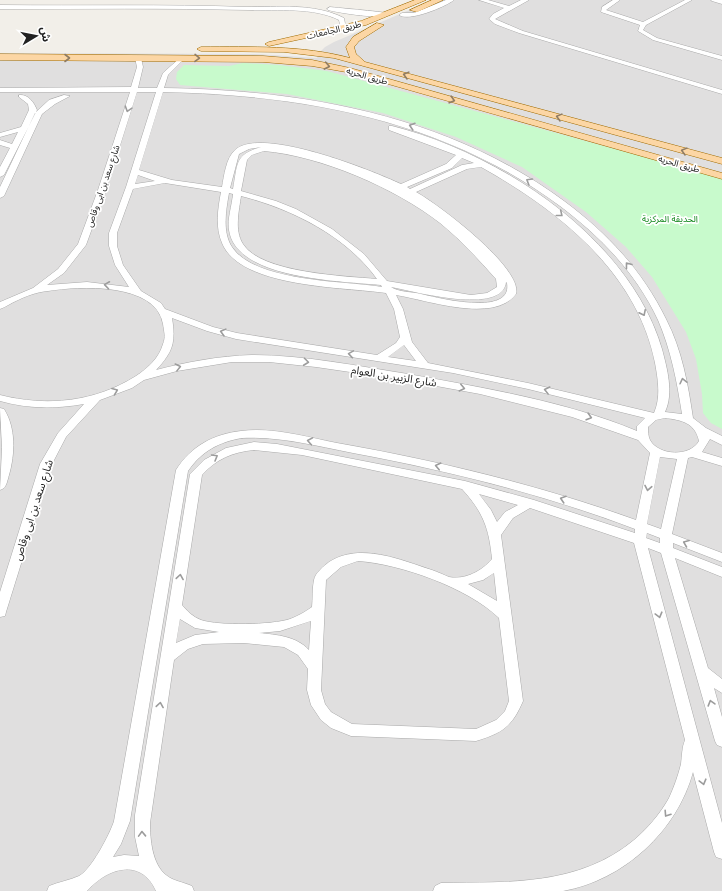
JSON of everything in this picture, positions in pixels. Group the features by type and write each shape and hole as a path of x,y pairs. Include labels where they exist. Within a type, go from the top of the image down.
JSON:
{"main road":[{"name":"طريق الجامعات","path":"242,48 343,28 391,13 422,0"},
{"name":"طريق الجامعات","path":"362,63 350,51 352,43 366,32 439,0"},
{"path":"391,13 402,15"},
{"name":"طريق الحريه","path":"0,57 138,58 186,52 242,48 318,53 362,63 722,161"},
{"name":"طريق الحريه","path":"0,49 186,52 318,64 347,70 722,176"},
{"path":"492,111 505,102"}],"street":[{"path":"188,0 207,3 370,14 391,13"},
{"path":"402,15 415,15 451,0"},
{"path":"482,0 508,8"},
{"path":"526,0 492,17 493,22 521,32 722,92"},
{"path":"617,0 604,8 603,11 608,14 644,24"},
{"path":"689,0 644,24 640,30 648,36 722,58"},
{"path":"714,0 722,2"},
{"path":"0,7 289,8 334,15 342,19 343,28"},
{"path":"137,292 118,265 113,246 113,233 130,187 158,92 169,68 186,52"},
{"name":"شارع سعد بن ابى وقاص","path":"30,292 61,271 82,245 102,190 133,92 140,67 138,58"},
{"path":"0,90 224,92 278,98 381,118 415,127 460,144 536,185 582,218 604,237 640,281 655,305 668,331 678,359 685,388 688,420"},
{"path":"0,96 66,96 133,92"},
{"path":"158,92 308,108 390,127 462,154 483,164 527,190 557,212 597,249 621,278 642,312 657,350 661,370 664,399 655,417"},
{"path":"0,175 24,128 33,106 29,100 21,96"},
{"path":"0,196 40,113 52,102 66,96"},
{"path":"0,135 24,128"},
{"path":"0,142 14,147"},
{"path":"387,287 279,276 259,270 242,262 234,255 225,240 222,224 226,190 233,158 236,153 247,147 258,145 278,146 314,158 385,186 422,207 463,234"},
{"path":"272,150 314,158 369,173 402,187 439,211 463,234 500,278 502,283 501,288 497,293 485,297 471,298 296,273 270,266 250,256 240,247 234,237 233,230 237,192 243,160 249,153 272,150"},
{"path":"402,187 449,166 456,162 462,154"},
{"path":"5,164 15,164"},
{"path":"410,192 465,167 483,164"},
{"path":"135,171 165,181 237,192 289,210 335,235 363,257 387,287 402,321 405,338 416,356 424,364"},
{"path":"130,187 165,181"},
{"path":"0,306 30,292 52,287 98,284 119,287 137,292 152,301 163,311 170,323 171,337 166,351 156,365 140,378 120,389 96,398 64,404 39,405 21,403 0,398"},
{"name":"شارع الزبير بن العوام","path":"163,311 210,329 236,336 424,364 528,386 655,417"},
{"path":"379,358 399,345 405,338"},
{"name":"شارع الزبير بن العوام","path":"140,378 180,366 220,359 264,358 288,360 453,385 588,417 616,426 643,438"},
{"name":"شارع سعد بن ابى وقاص","path":"0,612 46,464 62,435 96,398"},
{"path":"0,411 7,434 8,449 7,466 0,486"},
{"path":"722,441 703,431 688,420 673,415 655,417 642,426 643,438 656,450 669,455 689,455 722,462"},
{"path":"689,455 701,450 705,444 706,438 703,431"},
{"path":"84,882 112,844 122,821 182,470 189,458 200,448 215,440 232,435 250,433 267,434 436,465 558,498 666,535 722,558"},
{"path":"159,881 145,853 142,834 167,658 196,474 214,457 240,448 269,447 389,468 466,485 530,503 667,550 722,572"},
{"path":"656,450 641,526 640,542 722,852"},
{"path":"689,455 666,535 667,550 722,741"},
{"path":"466,485 488,516 495,534 516,701 512,713 503,723 491,731 476,735 351,730 336,724 324,715 316,703 314,690 320,579 331,567 346,559 371,557 448,581 470,590 489,601 505,616"},
{"path":"495,534 500,524 509,516 530,503"},
{"path":"170,538 186,538"},
{"path":"448,581 464,581 479,577 492,570 498,560"},
{"path":"176,606 189,620 199,625 281,640 293,644 302,651 315,668"},
{"path":"167,658 185,644 195,640 282,627 302,621 318,610"},
{"path":"702,671 722,687"},
{"path":"441,891 522,889 551,886 578,879 604,869 626,856 646,840 662,822 674,803 683,782 692,738"},
{"path":"55,891 84,882 105,866 118,862 130,862 142,865 159,881 186,891"}],"shaded area":[{"path":"433,0 722,0 722,891 0,891 0,53 257,54 317,58 319,53 325,47 334,42"}],"green space":[{"name":"الحديقة المركزية","path":"243,63 279,65 327,71 722,178 722,429 711,423 703,413 702,394 696,359 686,332 652,277 626,247 586,212 522,167 456,137 383,113 287,94 180,85 176,79 177,72 184,65 229,66"}]}
